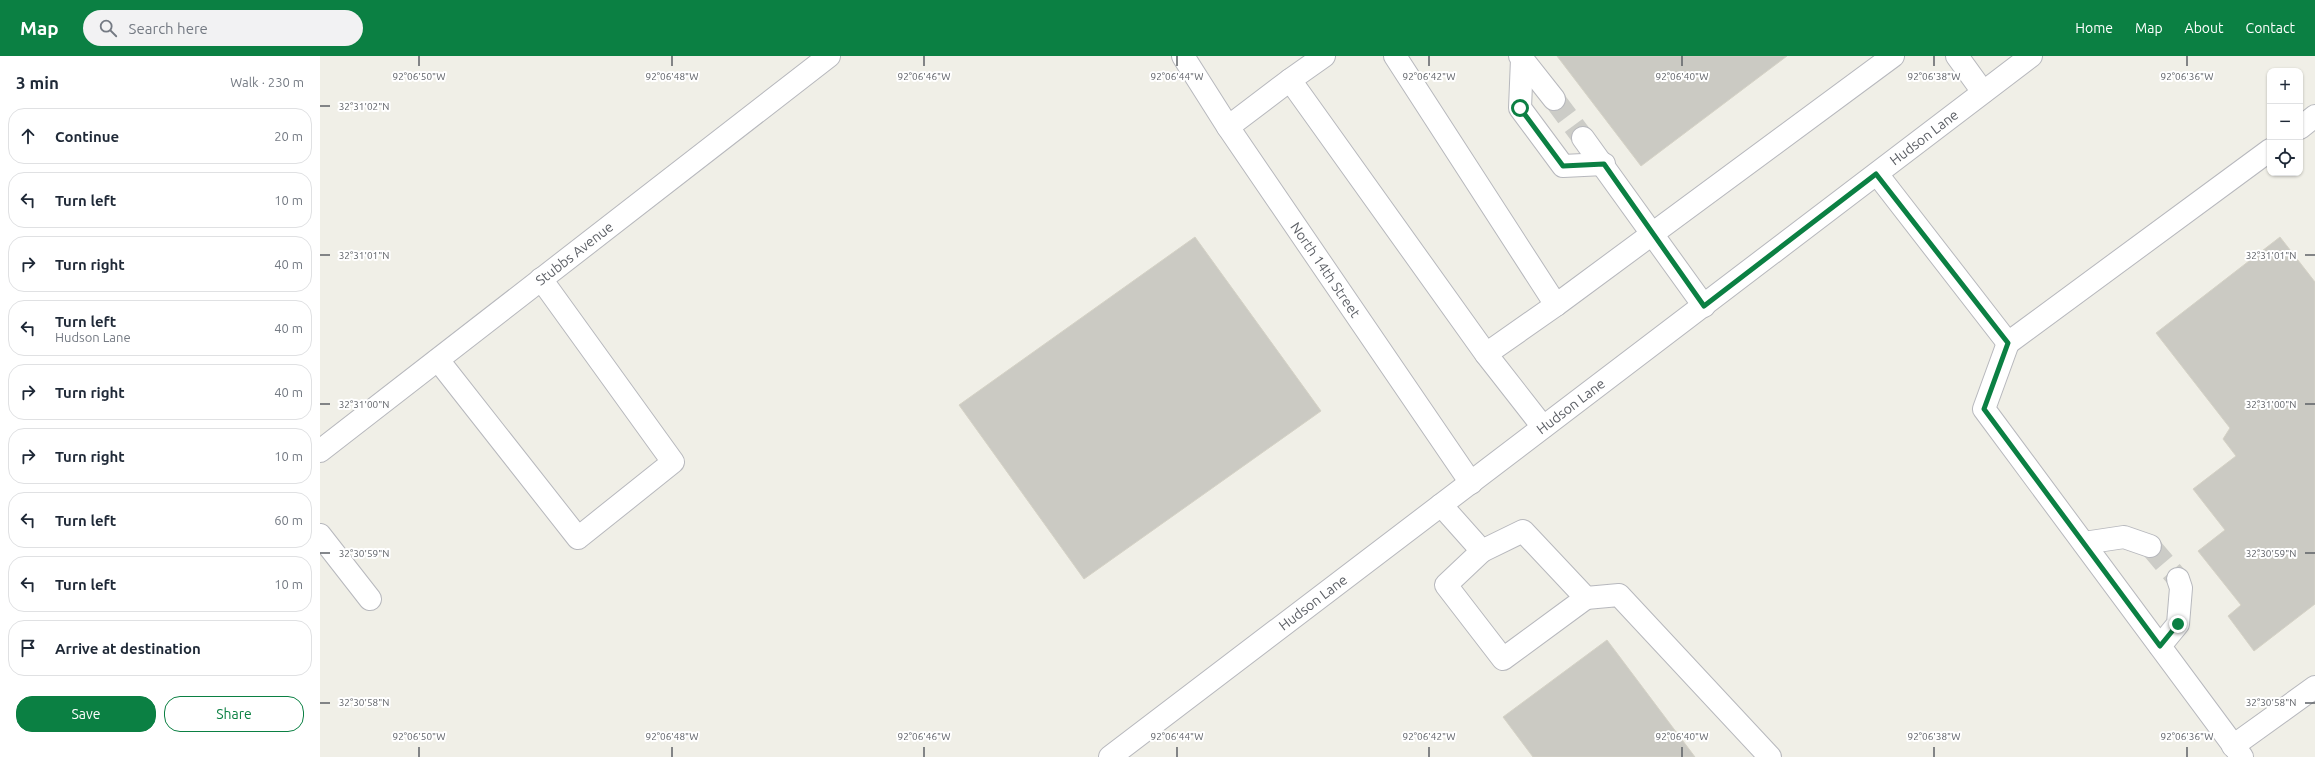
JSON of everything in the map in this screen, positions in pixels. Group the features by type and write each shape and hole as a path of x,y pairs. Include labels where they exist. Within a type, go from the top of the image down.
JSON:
{"street":[{"name":"Stubbs Avenue","path":"320,451 829,56"},
{"name":"North 14th Street","path":"1184,56 1228,127 1470,483"},
{"path":"1228,127 1324,56"},
{"path":"1395,56 1556,306"},
{"path":"1486,354 1556,306 1893,56"},
{"path":"1957,56 1983,92"},
{"name":"Hudson Lane","path":"1110,757 2031,56"},
{"path":"1521,58 1520,108 1563,166 1604,164"},
{"path":"1521,58 1554,99"},
{"path":"1290,80 1486,354 1543,427"},
{"path":"2303,126 2315,116"},
{"path":"1583,138 1604,164 1704,306"},
{"path":"2267,152 2008,343 1984,409 2238,751 2315,687"},
{"path":"1876,174 2008,343"},
{"path":"438,360 578,538 673,462 541,279"},
{"path":"1441,505 1482,551"},
{"path":"1586,598 1523,531 1482,551 1446,585 1503,659 1586,598 1619,595 1770,757"},
{"path":"320,535 370,599"},
{"path":"2084,543 2124,537 2150,546"},
{"path":"2160,646 2178,624 2181,588 2178,579"}],"building":[{"path":"1557,56 1787,56 1641,166"},
{"path":"1195,237 1321,411 1084,579 959,405"},
{"path":"2280,237 2315,282 2315,604 2254,651 2228,616 2241,605 2198,551 2225,530 2193,489 2236,456 2223,439 2230,428 2156,333"},
{"path":"1607,640 1695,757 1533,757 1503,717"}],"tunnel":[{"path":"1554,99 1583,138"},
{"path":"2150,546 2178,579"}],"route":[{"path":"1520,108 1563,166 1604,164 1704,306 1876,174 2008,343 1984,409 2160,646 2178,624"}]}
